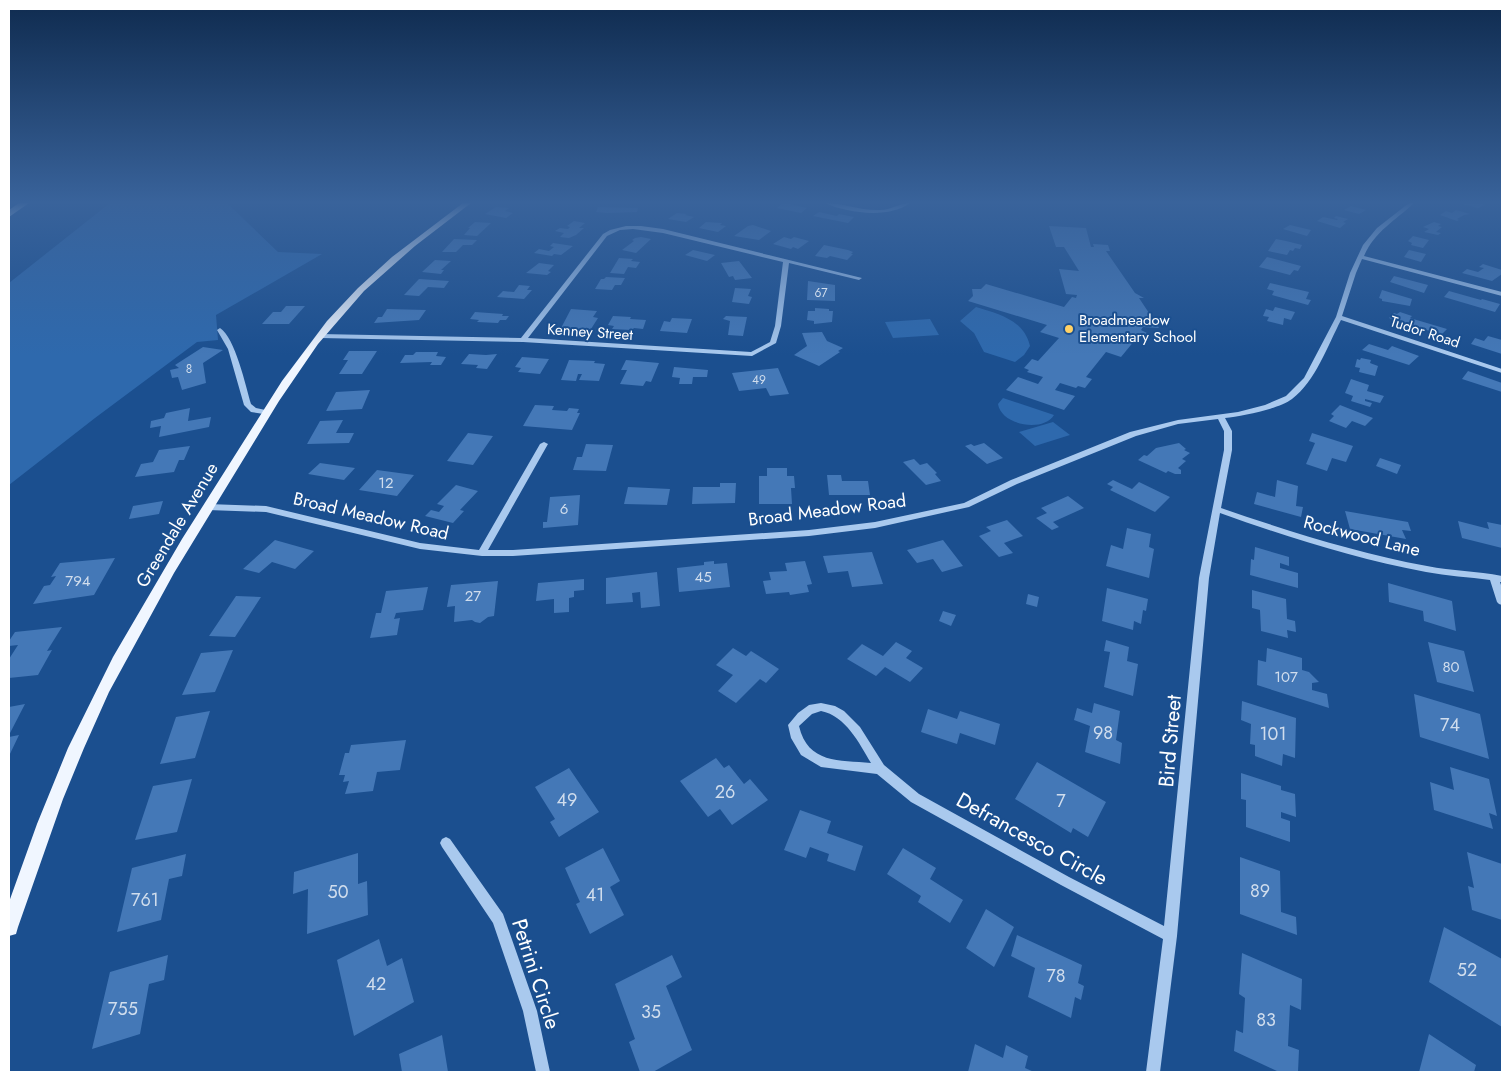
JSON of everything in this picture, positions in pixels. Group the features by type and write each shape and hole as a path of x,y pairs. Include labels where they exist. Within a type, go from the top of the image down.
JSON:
{"main road":[{"name":"Greendale Avenue","path":"9,927 47,822 86,725 143,615 267,412 320,336 348,303 401,253"}],"street":[{"path":"523,340 590,253"},
{"path":"752,253 859,278"},
{"name":"Broad Meadow Road","path":"208,507 266,509 420,546 482,553 540,553 809,532 875,524 966,505 1014,482 1133,434 1178,422 1267,407 1288,398 1307,380 1339,317 1353,273 1363,253"},
{"path":"1362,257 1502,294"},
{"name":"Kenney Street","path":"320,336 523,340 752,354 773,343 778,326 786,262"},
{"name":"Tudor Road","path":"1339,317 1502,371"},
{"path":"220,330 231,350 248,405 254,410 267,412"},
{"name":"Bird Street","path":"1153,1072 1170,936 1204,578 1228,450 1228,431 1220,416"},
{"path":"482,553 544,444"},
{"name":"Rockwood Lane","path":"1217,509 1291,535 1367,556 1429,569 1498,578"},
{"path":"1498,578 1502,602"},
{"name":"Defrancesco Circle","path":"880,769 825,764 805,752 796,738 793,725 805,712 821,707 838,713 850,721 880,769 915,798 1065,881 1170,936"},
{"name":"Petrini Circle","path":"446,843 498,918 530,1011 543,1072"}],"shaded area":[{"path":"46,253 322,254 216,315 218,340 197,342 9,485 9,283"},
{"path":"976,307 1009,319 1022,330 1030,346 1024,355 1015,362 984,352 974,333 960,321"},
{"path":"930,319 939,335 893,338 885,322"},
{"path":"1003,398 1054,415 1049,421 1041,424 1023,424 1014,421 1006,417 1001,411 998,404"},
{"path":"1053,422 1070,435 1035,446 1019,432"}],"building":[{"path":"537,253 563,253 552,256"},
{"path":"708,253 715,255 707,261 685,255"},
{"path":"817,253 853,254 847,260 830,256 827,258 815,256"},
{"name":"Broadmeadow Elementary School","path":"1068,253 1108,253 1135,293 1144,298 1139,298 1159,328 1143,327 1141,330 1147,333 1135,340 1121,357 1106,352 1086,377 1092,379 1085,388 1078,386 1076,388 1060,383 1055,390 1075,396 1064,410 1006,390 1018,377 1038,384 1043,377 1027,372 1029,370 1024,368 1032,359 1038,361 1059,338 1040,332 1047,325 968,301 973,296 972,289 981,289 986,284 1064,307 1072,297 1076,298 1077,295 1066,294 1059,269 1079,271"},
{"path":"1407,253 1426,254 1421,262 1404,257"},
{"path":"1267,257 1301,266 1298,271 1294,270 1290,275 1259,267"},
{"path":"619,258 633,259 631,261 640,262 636,268 628,267 624,274 610,273"},
{"path":"435,260 451,261 441,270 444,270 441,274 422,272"},
{"path":"739,261 752,278 735,280 733,276 729,277 721,263"},
{"path":"539,263 554,265 548,271 551,272 547,275 526,273"},
{"path":"1483,264 1502,270 1502,274 1492,281 1462,273 1467,269 1478,272 1484,268 1479,267"},
{"path":"1394,276 1428,285 1424,293 1390,282"},
{"path":"606,277 625,278 621,285 615,285 612,290 595,289 601,279"},
{"path":"419,279 449,281 444,288 428,287 419,296 404,295"},
{"path":"808,281 835,285 835,301 807,300"},
{"path":"1270,283 1309,292 1306,299 1311,300 1308,305 1272,295 1274,291 1267,289"},
{"path":"519,285 530,286 527,290 532,290 524,299 497,297 503,291 514,292"},
{"path":"735,288 751,289 748,296 752,297 749,304 732,302"},
{"path":"1382,290 1412,299 1410,306 1382,301 1379,298"},
{"path":"1449,291 1500,304 1495,312 1444,297"},
{"path":"286,306 305,306 289,324 262,324 273,312 281,312"},
{"path":"1275,307 1295,312 1291,320 1284,318 1283,325 1267,321 1269,317 1263,316 1266,309 1273,311"},
{"path":"815,308 833,311 832,322 814,324 814,321 807,320 808,311 815,311"},
{"path":"387,309 426,310 419,320 374,323 378,317 382,317"},
{"path":"571,309 597,311 593,317 598,318 591,329 560,330"},
{"path":"475,312 509,316 506,320 500,320 498,323 477,322 479,320 470,319"},
{"path":"1400,312 1412,316 1410,318 1447,329 1441,335 1418,327 1416,329 1389,318 1394,313"},
{"path":"613,316 646,320 643,329 612,329 614,326 608,325"},
{"path":"726,316 747,317 743,336 728,335 730,321 723,319"},
{"path":"672,318 692,319 687,333 660,331 664,321 670,322"},
{"path":"822,332 827,341 843,348 838,351 840,352 819,366 794,355 807,346 802,333"},
{"path":"1488,336 1502,340 1502,354 1471,344 1475,338 1484,341"},
{"path":"1369,344 1388,350 1392,346 1419,356 1409,365 1362,350"},
{"path":"203,347 223,350 203,363 206,383 182,390 178,377 172,378 170,370 179,368 175,365"},
{"path":"349,351 377,351 362,374 339,374 348,360 343,360"},
{"path":"416,352 438,352 436,356 446,357 441,365 430,365 432,362 400,363 405,355 413,355"},
{"path":"469,354 497,354 487,369 476,368 478,365 461,364"},
{"path":"522,357 549,359 540,374 518,372 521,368 515,367"},
{"path":"1361,358 1371,360 1370,363 1378,366 1375,376 1359,372 1360,368 1355,367 1357,359 1360,360"},
{"path":"569,360 595,361 594,363 605,364 599,381 579,380 582,374 578,374 576,381 561,380"},
{"path":"626,360 659,363 651,382 646,381 643,386 620,384 627,370 621,370"},
{"path":"674,367 708,370 707,377 693,377 692,384 679,384 680,378 672,377"},
{"path":"778,368 789,394 770,396 766,388 739,391 732,373"},
{"path":"1468,371 1502,383 1502,392 1462,379"},
{"path":"1351,379 1369,385 1367,391 1384,396 1380,403 1365,399 1365,401 1372,403 1370,407 1351,401 1353,396 1345,393"},
{"path":"370,390 362,409 326,411 336,392"},
{"path":"535,405 554,406 552,410 567,411 569,408 579,409 577,413 580,413 572,430 523,426"},
{"path":"1340,405 1373,418 1365,426 1352,421 1346,428 1329,421 1334,416 1331,414"},
{"path":"190,408 188,421 211,417 209,427 159,437 161,426 150,428 151,421 164,418 166,413"},
{"path":"343,420 336,433 354,433 349,443 307,444 320,421"},
{"path":"468,433 493,436 473,465 447,461"},
{"path":"1312,433 1353,446 1346,462 1332,458 1327,471 1306,464 1315,443 1309,441"},
{"path":"984,443 1003,458 987,464 965,446"},
{"path":"1179,443 1186,449 1184,450 1190,453 1182,459 1186,461 1178,468 1181,470 1181,474 1168,471 1166,473 1138,460 1144,455 1147,456 1156,448"},
{"path":"586,444 613,445 606,471 573,470 577,457 582,457"},
{"path":"190,446 184,460 179,460 174,472 135,477 141,464 153,462 159,450"},
{"path":"1380,458 1401,465 1397,474 1376,466"},
{"path":"914,459 920,465 927,463 937,473 935,474 941,481 926,485 903,462"},
{"path":"320,463 355,468 344,480 308,474"},
{"path":"767,468 787,468 787,476 794,476 795,488 791,488 792,504 759,504 759,476 767,476"},
{"path":"377,470 414,475 397,496 359,490"},
{"path":"827,475 841,475 842,481 868,481 870,495 829,495"},
{"path":"1113,480 1132,489 1139,482 1170,497 1155,512 1110,490 1113,487 1107,484"},
{"path":"1277,480 1298,486 1296,506 1303,507 1301,517 1254,504 1257,492 1275,497"},
{"path":"720,483 736,483 735,503 692,504 693,487 720,487"},
{"path":"456,485 478,491 460,510 464,511 453,523 425,516 431,510 439,512 444,506 437,504"},
{"path":"628,487 670,489 667,505 624,504"},
{"path":"580,495 578,525 543,528 543,522 547,522 550,497"},
{"path":"1068,496 1084,508 1053,522 1059,527 1052,530 1036,518 1047,513 1041,508"},
{"path":"163,501 159,514 129,519 133,506"},
{"path":"1345,511 1408,522 1411,531 1402,530 1406,539 1350,529"},
{"path":"1007,520 1023,536 1004,543 1013,553 999,557 979,536 991,531 986,527"},
{"path":"1458,521 1489,529 1487,522 1502,525 1502,548 1462,538"},
{"path":"1127,528 1151,534 1149,547 1154,549 1149,578 1106,566 1111,545 1123,549"},
{"path":"275,540 314,551 295,569 272,562 259,573 243,569"},
{"path":"943,540 963,566 942,572 933,559 917,563 907,550"},
{"path":"1255,547 1289,557 1289,566 1280,563 1280,568 1298,573 1298,588 1250,575 1251,559 1254,560"},
{"path":"872,552 883,584 852,587 848,571 828,573 823,556"},
{"path":"115,558 94,595 33,604 44,586 50,585 56,576 51,577 60,563"},
{"path":"714,561 714,564 727,563 730,587 679,592 677,568 704,565 704,562"},
{"path":"805,561 812,584 807,585 809,592 790,595 789,592 766,594 763,581 771,580 769,572 787,571 785,563"},
{"path":"657,572 660,606 641,608 640,592 632,593 633,602 606,604 606,578"},
{"path":"584,579 584,590 574,591 574,597 569,598 569,612 554,613 554,599 536,601 538,583"},
{"path":"498,581 494,616 488,617 480,623 472,620 454,622 455,606 447,607 451,585"},
{"path":"1388,583 1452,601 1456,631 1424,621 1423,611 1389,602"},
{"path":"428,587 423,610 396,613 394,619 400,618 397,635 370,638 376,613 381,613 386,591"},
{"path":"1107,588 1148,599 1146,611 1143,610 1141,624 1134,621 1133,630 1102,621"},
{"path":"1252,590 1286,599 1287,619 1295,621 1296,632 1287,630 1288,638 1261,631 1260,610 1252,608"},
{"path":"1028,594 1039,597 1037,607 1026,604"},
{"path":"236,596 261,597 235,637 209,636"},
{"path":"943,611 956,615 951,626 939,621"},
{"path":"62,627 47,651 52,650 38,675 9,678 9,659 18,645 9,646 9,641 15,632"},
{"path":"1106,640 1129,647 1127,661 1138,664 1133,696 1104,687 1110,652 1104,651"},
{"path":"896,642 912,651 906,658 923,668 910,682 885,667 876,676 847,659 862,644 883,656"},
{"path":"1428,642 1464,651 1474,692 1437,682"},
{"path":"733,648 746,656 751,651 779,669 766,683 760,679 736,703 718,691 733,675 716,665"},
{"path":"1267,648 1302,658 1302,670 1309,672 1319,682 1312,683 1312,690 1327,694 1329,708 1257,685 1258,660 1266,662"},
{"path":"233,650 215,692 182,695 201,653"},
{"path":"1414,694 1480,714 1489,759 1420,737"},
{"path":"1242,701 1296,718 1295,758 1283,754 1282,766 1255,756 1255,745 1250,744 1251,724 1241,720"},
{"path":"1094,703 1120,711 1116,740 1122,743 1120,764 1085,752 1090,726 1074,720 1077,708 1092,713"},
{"path":"25,704 9,735 9,707"},
{"path":"928,709 957,719 960,711 1000,724 995,745 960,733 957,744 921,732"},
{"path":"210,711 195,758 160,764 176,717"},
{"path":"19,735 9,756 9,737"},
{"path":"406,740 400,770 377,772 373,791 345,794 349,781 343,782 345,775 339,775 345,753 349,753 351,745"},
{"path":"716,758 724,768 729,765 744,784 750,779 768,800 732,825 720,809 708,817 680,781"},
{"path":"1037,762 1106,802 1088,837 1073,828 1071,833 1015,799"},
{"path":"1450,767 1489,779 1497,816 1489,813 1493,829 1434,810 1430,782 1454,790"},
{"path":"569,768 599,812 559,837 550,822 555,819 535,787"},
{"path":"1241,773 1281,786 1281,790 1295,794 1296,817 1281,812 1281,818 1290,821 1290,842 1246,827 1246,800 1241,799"},
{"path":"192,779 177,832 135,840 153,786"},
{"path":"800,810 831,821 827,833 863,846 855,871 827,861 829,854 810,847 806,858 784,850"},
{"path":"603,848 620,881 610,887 624,915 590,934 576,904 580,902 565,868"},
{"path":"903,848 936,868 930,879 963,900 950,923 918,902 921,896 887,874"},
{"path":"1467,852 1502,864 1502,920 1472,910 1468,886 1474,888"},
{"path":"358,853 358,884 367,881 368,915 307,934 308,889 293,894 294,872"},
{"path":"186,854 182,876 169,879 161,920 117,932 132,868"},
{"path":"1240,857 1280,871 1281,912 1296,917 1297,935 1240,914"},
{"path":"986,909 1014,927 994,967 966,948"},
{"path":"1444,927 1502,959 1502,1027 1429,982"},
{"path":"1017,935 1082,965 1078,983 1084,986 1081,1000 1075,997 1071,1018 1028,997 1035,968 1011,956"},
{"path":"379,939 387,966 402,958 414,1002 354,1036 337,960"},
{"path":"1242,953 1302,979 1301,1010 1290,1005 1288,1046 1299,1050 1298,1072 1279,1072 1234,1051 1236,1030 1243,1033 1245,998 1239,994"},
{"path":"168,955 164,980 149,984 140,1034 92,1049 110,972"},
{"path":"672,955 682,977 666,986 692,1050 653,1072 640,1072 629,1042 635,1039 615,984"},
{"path":"1429,1034 1476,1065 1474,1072 1419,1072"},
{"path":"442,1035 448,1072 402,1072 399,1054"},
{"path":"975,1044 1003,1058 1006,1045 1028,1056 1025,1068 1034,1072 968,1072"}],"place":[{"name":"Broadmeadow Elementary School","path":"1069,329"}]}
